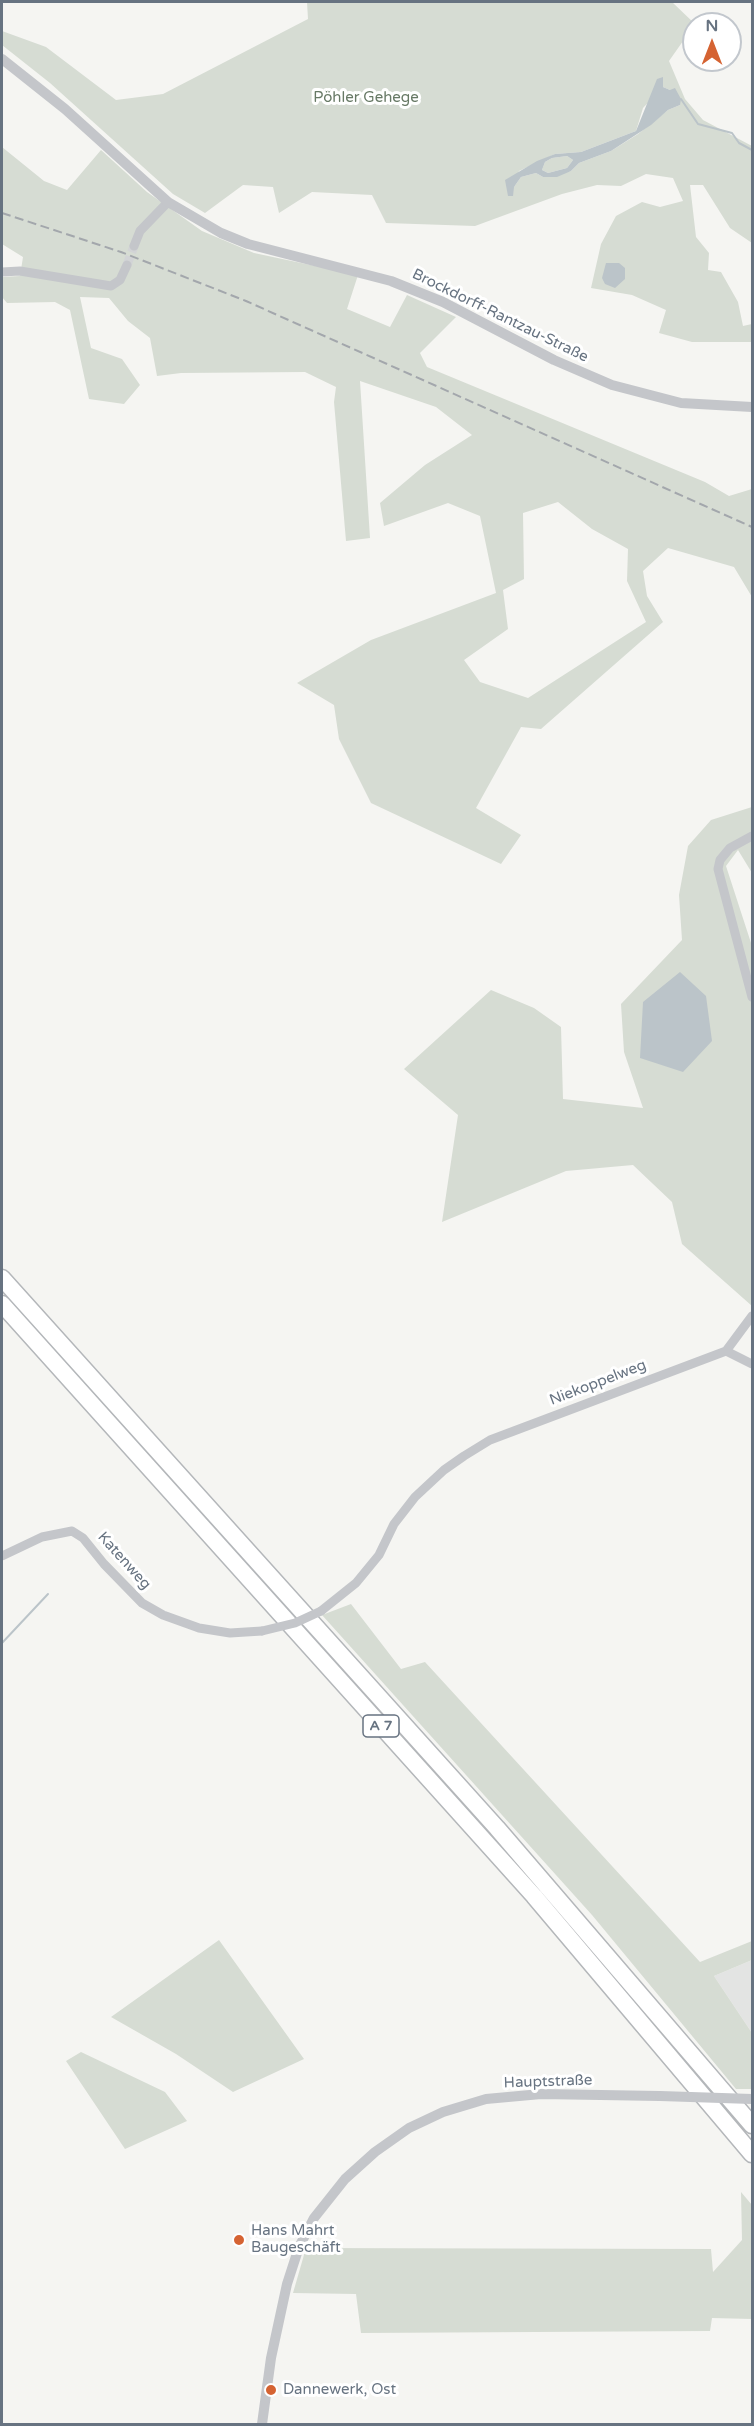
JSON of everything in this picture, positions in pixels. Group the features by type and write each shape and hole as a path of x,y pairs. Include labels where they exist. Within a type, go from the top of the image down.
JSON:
{"highway":[{"name":"A 7","path":"2,1278 497,1828 753,2125"},
{"name":"A 7","path":"2,1304 534,1896 753,2154"}],"street":[{"name":"Brockdorff-Rantzau-Straße","path":"2,59 65,109 168,202 195,220 249,244 391,280 443,302 554,360 612,385 681,403 753,407"},
{"path":"134,246 140,231 168,202"},
{"path":"2,272 20,271 111,286 120,280 126,265"},
{"path":"753,836 729,848 720,860 718,868 753,997"},
{"path":"753,1316 726,1351 753,1364"},
{"name":"Niekoppelweg","path":"444,1470 490,1440 726,1351"},
{"name":"Katenweg","path":"2,1556 42,1537 72,1531 84,1538 104,1564 142,1603 163,1615 199,1628 230,1634 262,1631 295,1623 321,1611 356,1583 379,1555 394,1524 415,1497 444,1470"},
{"name":"Hauptstraße","path":"262,2424 271,2358 287,2284 299,2247 315,2218 345,2179 375,2152 409,2128 443,2112 486,2099 541,2094 753,2099"}],"shaded area":[{"path":"663,77 663,87 670,90 675,88 681,99 680,105 668,110 651,125 611,151 579,163 571,171 557,177 543,177 536,173 521,177 514,187 513,196 508,196 505,180 537,161 555,154 581,152 636,131 657,79","holes":["567,156 573,160 567,168 548,173 542,170 545,162 552,158"]},
{"path":"606,263 619,263 625,268 625,279 615,288 605,284 602,278"},
{"path":"680,972 706,996 712,1041 683,1072 640,1058 643,1002"},
{"path":"752,1960 752,2033 714,1976"}],"green space":[{"name":"Pöhler Gehege","path":"307,2 672,2 682,12 682,42 669,61 685,99 703,120 752,146 752,243 730,228 703,185 690,185 696,237 709,253 708,270 721,272 738,302 743,326 752,324 752,342 692,342 659,333 666,310 632,295 591,288 601,244 616,216 642,202 660,207 683,201 673,178 646,174 621,186 597,185 562,194 475,226 386,223 372,195 312,192 279,213 273,187 243,185 205,213 173,194 50,83 2,45 2,31 46,47 116,100 163,94 308,19","holes":["663,87 670,90 680,105 668,110 638,134 611,151 579,163 571,171 543,177 536,173 521,177 514,187 519,171 555,154 581,152 636,131 643,108"]},
{"path":"2,147 44,181 67,190 101,150 147,192 202,231 254,253 358,275 347,309 390,327 407,295 456,317 420,353 427,367 705,482 729,496 752,489 752,597 734,567 668,548 643,571 647,596 663,622 541,729 521,727 476,808 521,835 501,864 371,803 339,739 334,705 297,683 371,640 496,593 480,516 448,503 384,526 380,503 425,465 472,435 436,407 360,381 370,538 346,541 334,402 336,387 305,372 181,373 157,376 150,338 128,321 109,298 80,297 91,348 122,359 140,385 124,404 89,399 70,310 55,302 7,303 2,297 2,277 20,276 23,257 2,244","holes":["558,502 592,529 628,549 627,581 646,622 528,698 480,682 464,660 508,629 503,590 524,579 523,513"]},
{"path":"567,156 573,160 567,168 548,173 542,170 545,162 552,158"},
{"path":"752,807 752,873 738,850 726,866 752,946 752,1306 682,1244 672,1202 633,1165 566,1171 442,1222 458,1115 404,1069 491,990 534,1008 561,1027 563,1099 643,1108 624,1052 621,1004 682,940 679,895 688,846 711,820"},
{"path":"351,1604 401,1669 425,1662 700,1962 752,1941 752,1960 714,1976 752,2033 752,2089 736,2089 592,1915 322,1615"},
{"path":"219,1940 304,2059 233,2092 176,2054 111,2017"},
{"path":"81,2052 165,2092 187,2121 125,2149 66,2061"},
{"path":"741,2192 752,2205 752,2319 712,2318 710,2331 361,2333 356,2294 293,2293 306,2248 711,2249 713,2272 742,2240"}],"waterway":[{"path":"681,99 698,124 732,133 739,143 752,150"},
{"path":"2,1643 48,1594"}],"tunnel":[{"path":"127,265 134,246"}],"railway":[{"path":"2,213 121,252 246,301 752,527"}],"place":[{"name":"Hans Mahrt Baugeschäft","path":"239,2240"},
{"name":"Dannewerk, Ost","path":"271,2390"}]}
